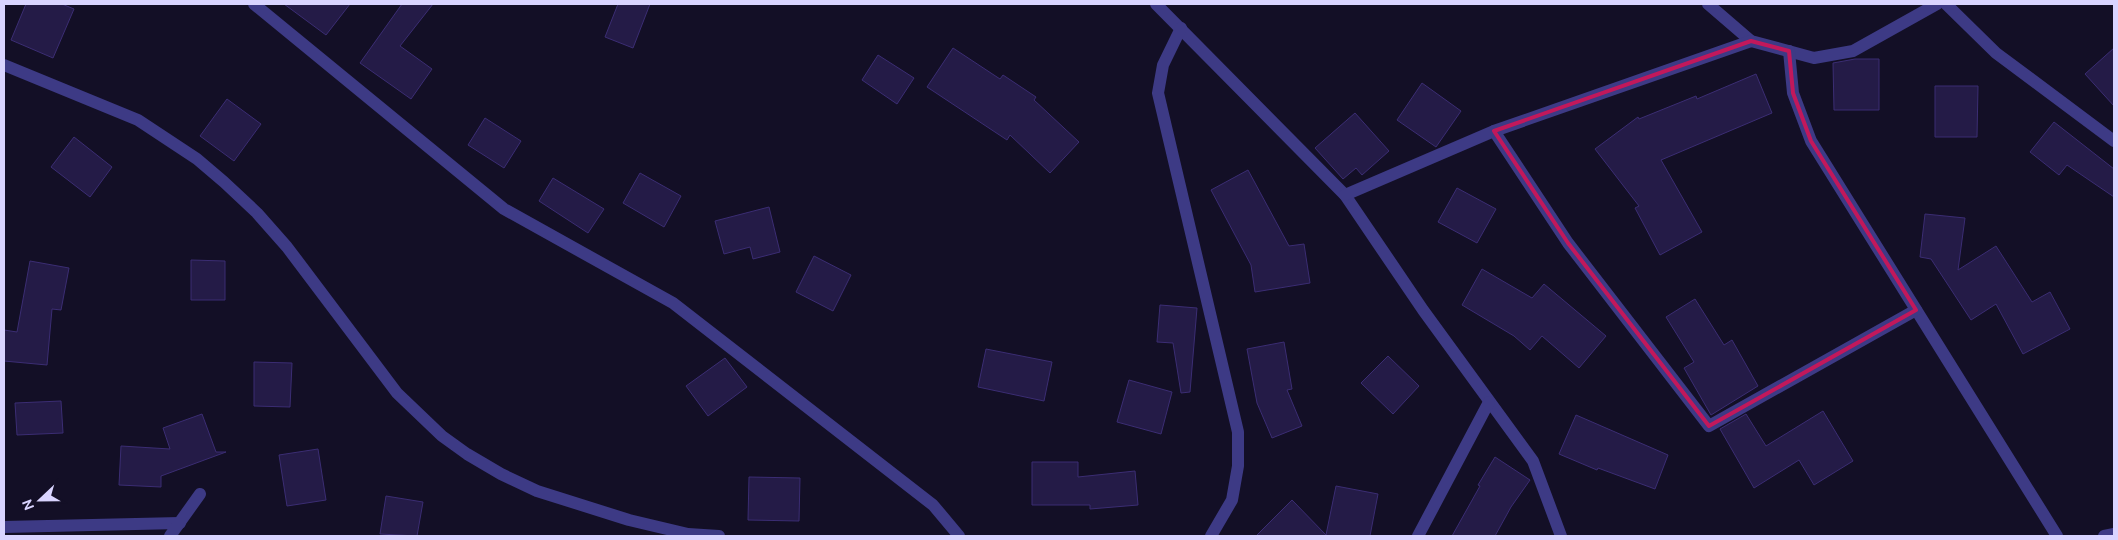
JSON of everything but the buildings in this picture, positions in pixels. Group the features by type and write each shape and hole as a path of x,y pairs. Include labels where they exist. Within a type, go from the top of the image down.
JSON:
{"street":[{"path":"254,4 504,209 673,303 934,506 959,536"},
{"path":"1156,4 1345,195 1423,310 1533,461 1561,536"},
{"path":"1708,4 1751,41 1814,58 1853,51 1937,4"},
{"path":"1946,4 1996,53 2114,141"},
{"path":"1181,28 1163,65 1158,93 1238,432 1238,466 1232,500 1211,536"},
{"path":"1345,195 1494,131 1751,41"},
{"path":"1789,51 1793,93 1811,141 2057,536"},
{"path":"4,65 138,120 196,159 224,182 257,213 287,247 397,393 442,436 467,454 501,474 537,491 629,520 687,535 719,536"},
{"path":"1494,131 1568,243 1709,426 1916,310"},
{"path":"1418,536 1489,402"},
{"path":"170,536 200,494"},
{"path":"4,527 180,523"},
{"path":"2104,536 2114,534"}],"highlighted area":[{"path":"1751,41 1789,51 1793,93 1811,141 1916,310 1709,426 1568,243 1494,131"}]}
